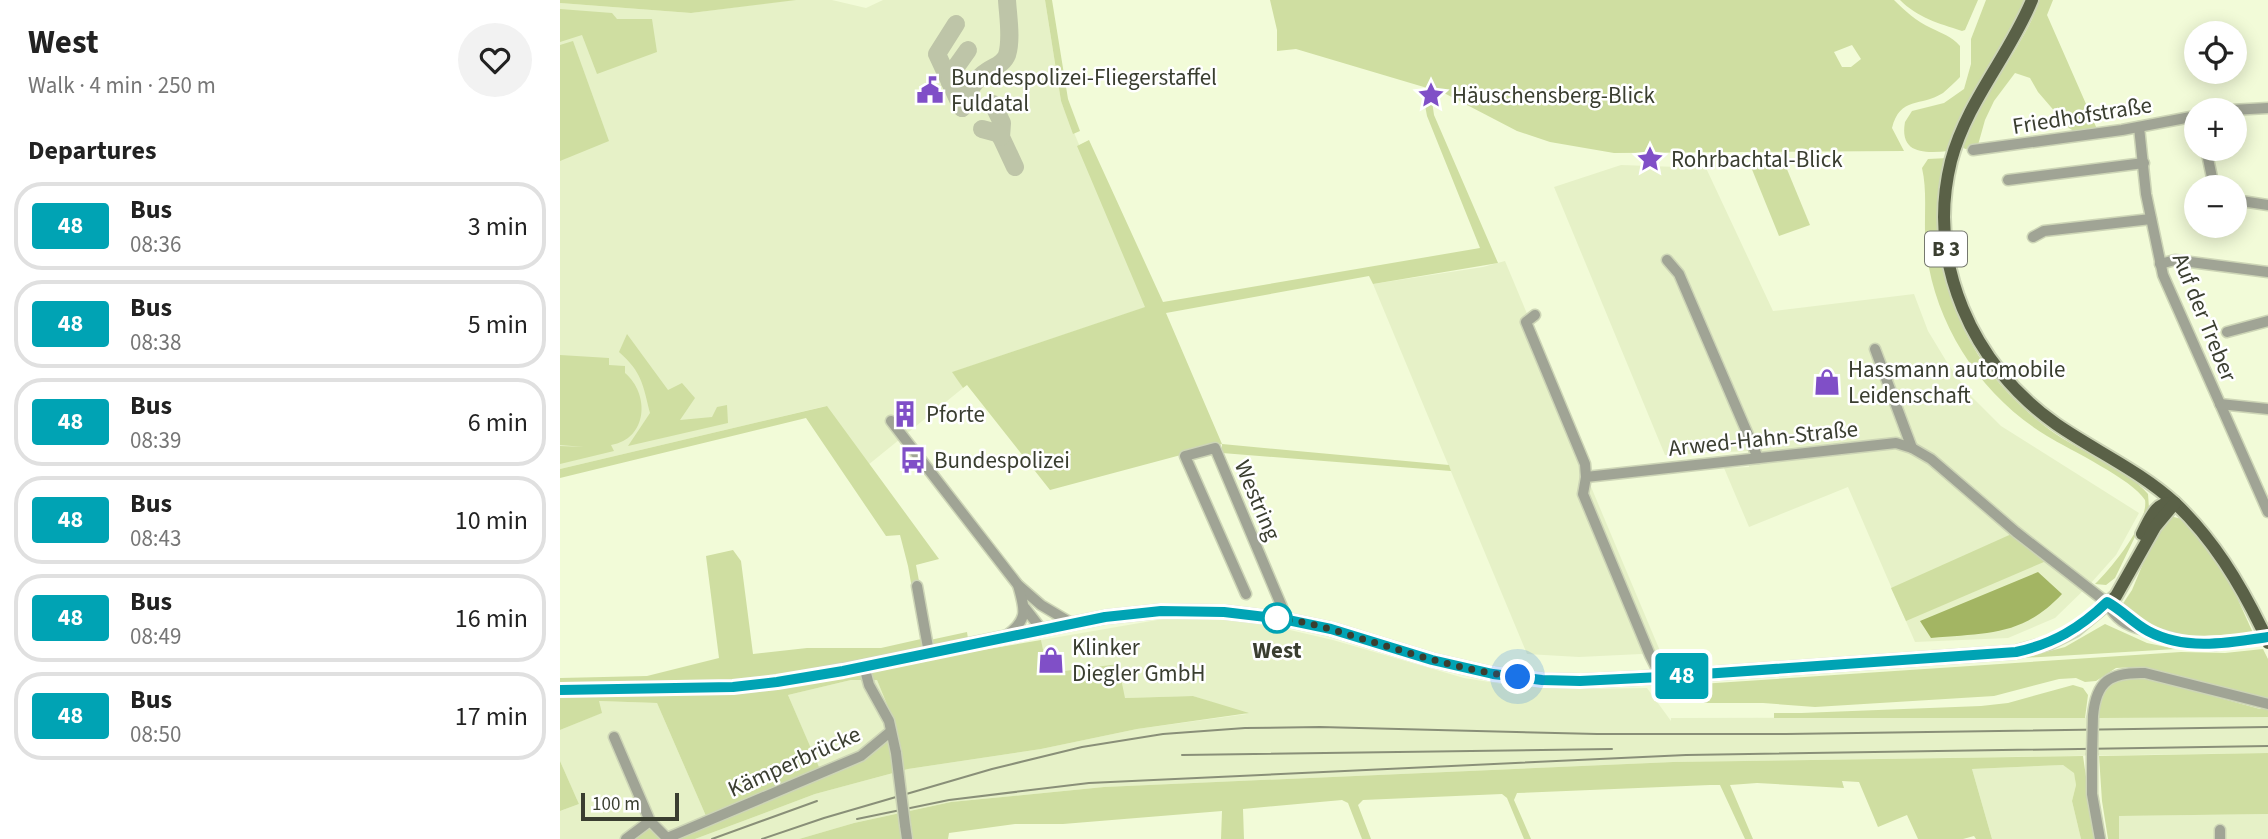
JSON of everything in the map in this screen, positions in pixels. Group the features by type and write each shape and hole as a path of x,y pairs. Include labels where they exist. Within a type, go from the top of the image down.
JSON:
{"main road":[{"name":"B 3","path":"2032,0 2013,40 1975,102 1952,160 1946,187 1944,222 1951,276 1960,306 1974,334 2006,380 2029,402 2057,424 2148,482 2175,503 2197,526 2224,561 2266,636"},
{"path":"2148,482 2153,496 2153,512"},
{"path":"2107,602 2153,512 2167,502 2175,503"},
{"path":"560,690 733,687 777,682 1073,624 1161,611 1224,612 1283,619 1331,629 1432,660 1493,674 1542,680 1661,677 2016,652 2049,643 2075,630 2116,596 2155,527 2175,503"}],"street":[{"path":"2247,109 2268,108"},
{"name":"Friedhofstraße","path":"1973,150 2184,118"},
{"name":"Auf der Treber","path":"2140,127 2151,219 2160,264 2188,335 2268,512"},
{"path":"2008,180 2144,163"},
{"path":"2247,202 2268,205"},
{"path":"2033,237 2044,231 2151,219"},
{"path":"1667,260 1679,274 1759,458"},
{"path":"2160,264 2175,260 2268,272"},
{"path":"1535,315 1526,322 1584,464 1586,477 1583,494 1661,677"},
{"path":"2227,332 2268,321"},
{"path":"1875,349 1912,447 1931,459 2016,532 2107,602 2147,631 2192,643 2216,645 2266,636"},
{"path":"2220,404 2268,409"},
{"path":"891,421 1018,585 1041,605 1073,624"},
{"name":"Arwed-Hahn-Straße","path":"1586,477 1896,443 1912,447"},
{"name":"Westring","path":"1246,594 1185,457 1215,448 1282,607 1283,619"},
{"path":"1018,585 1025,608 1042,630"},
{"path":"917,586 929,653"},
{"path":"1041,605 1042,630"},
{"path":"1004,638 1022,622 1025,608"},
{"name":"Kämperbrücke","path":"650,821 667,838 861,756 890,732 889,721 869,685 864,666"},
{"path":"2100,839 2092,794 2093,716 2095,698 2105,681 2124,673 2145,673 2268,704"},
{"path":"890,732 896,753 907,839"},
{"path":"614,737 650,821 626,839"}],"shaded area":[{"path":"560,0 796,0 691,13 560,3"},
{"path":"792,0 832,0 866,8 883,0 1045,0 1061,101 1146,307 953,372 963,388 868,465 826,406 560,469 560,3 691,13"},
{"path":"1045,0 1052,0 1068,99 1080,131 1073,134 1061,101"},
{"path":"1270,0 1894,0 1916,19 1950,37 1960,46 1960,77 1943,93 1900,111 1892,128 1904,151 1614,153 1550,142 1517,131 1444,93 1296,49 1277,51 1277,30","holes":["1852,45 1861,59 1851,67 1842,67 1834,52"]},
{"path":"1900,0 1978,0 1965,30 1962,31 1921,16"},
{"path":"1986,0 2026,0 2012,32 1970,97 1949,151 1916,150 1906,141 1905,122 1912,111 1944,103 1964,89 1971,64 1971,39"},
{"path":"2040,0 2053,0 2047,15 2097,129 2075,132 2069,128 2038,92 2030,78 2015,73 1994,101 1978,145 1965,149 1963,147 1980,109 2032,19"},
{"path":"560,9 612,13 617,19 652,19 657,52 597,74 582,35 560,42"},
{"path":"573,41 609,141 560,161 560,45"},
{"path":"1424,100 1432,101 1434,115 1498,263 1373,284 1369,276 1166,313 1222,444 1050,490 967,385 963,388 952,372 1145,307 1077,146 1089,140 1163,302 1480,248 1427,116"},
{"path":"1948,158 1938,209 1939,237 1951,294 1972,345 2000,384 2033,416 2062,438 2127,476 2148,494 2149,508 2115,578 2106,585 2095,584 2119,557 2135,532 2145,509 2145,500 2114,474 2023,420 1982,379 1950,330 1939,304 1926,248 1922,168 1928,159"},
{"path":"1749,162 1784,162 1810,225 1779,236"},
{"path":"1621,165 1706,168 1773,311 1914,294 1928,331 1948,364 1971,396 2001,426 2139,513 2116,555 2055,618 2008,638 1915,642 1848,487 1749,527 1724,468 1749,467 1748,451 1665,455 1554,187"},
{"path":"1505,261 1590,464 1589,482 1663,658 1641,654 1579,657 1527,654 1373,284 1483,267"},
{"path":"627,334 668,390 682,383 695,398 680,420 712,417 717,407 727,405 728,423 628,446 650,413 637,373 619,352"},
{"path":"560,355 609,358 609,365 625,366 625,373 639,392 641,415 632,434 611,445 614,451 560,464 560,446 584,447 560,445"},
{"path":"827,406 939,559 916,565 930,640 967,632 970,652 1041,640 1048,673 1118,664 1125,698 1193,696 1249,713 1137,729 1041,749 908,769 815,794 695,839 620,839 651,816 669,833 706,816 657,703 599,701 602,713 560,730 560,678 647,676 719,658 706,556 733,550 741,561 753,654 807,648 881,648 921,639 900,535 886,536 806,418 560,478 560,469","holes":["851,680 877,680 897,729 883,734 860,751 819,767 788,695"]},
{"path":"1222,444 1449,465 1451,471 1222,453"},
{"path":"2170,516 2182,519 2209,548 2235,593 2253,633 2190,637 2146,624 2122,605 2132,590 2155,535"},
{"path":"2016,532 2051,559 1906,621 1891,588"},
{"path":"2038,572 2062,594 2047,608 2017,626 1986,633 1931,638 1920,621"},
{"path":"1163,619 1227,619 1277,627 1333,640 1464,678 1515,686 1647,688 1671,721 1671,718 2268,717 2268,753 1673,762 1104,787 951,802 854,823 799,839 695,839 815,794 908,769 1041,749 1137,729 1247,714 1193,696 1124,698 1118,664 1047,673 1041,640"},
{"path":"2105,624 2147,643 2176,649 2023,658 2065,647"},
{"path":"2263,649 2268,659 2268,701 2136,667 2116,668 2096,681 2059,679 1994,696 1815,707 1763,703 1699,703 1685,698 1670,686 2181,652 2225,653"},
{"path":"2143,677 2268,709 2268,717 2098,718 2101,697 2108,685 2122,679"},
{"path":"851,680 877,680 897,729 883,734 860,751 819,768 788,695"},
{"path":"2073,685 2083,688 2088,695 2085,718 1774,718 1774,713 1981,706 2008,703"},
{"path":"598,701 657,703 706,816 669,833 651,816 620,839 560,839 560,811 579,804 560,761 560,730 601,713"},
{"path":"2268,753 2268,814 2119,816 2119,839 2108,839 2099,756"},
{"path":"2083,756 2095,839 2081,839 2072,801 2076,785 2074,773 2063,765 1972,769 1992,839 1976,839 1974,836 1963,839 1918,839 1907,815 1878,827 1859,782 1842,781 1844,788 1757,783 1730,785 1753,839 1745,839 1720,785 1710,785 1517,793 1514,800 1531,839 1524,839 1507,798 1502,794 1363,800 1358,805 1371,839 1362,839 1348,803 1342,800 1243,809 1244,839 1221,839 1222,811 1063,824 1015,824 949,833 948,839 799,839 854,823 951,802 1104,787 1673,762"},
{"path":"560,761 579,804 560,811"},
{"path":"2063,765 2074,772 2076,785 2072,801 2081,839 1992,839 1972,769"},
{"path":"2268,814 2268,839 2119,839 2119,816"}],"waterway":[{"path":"560,684 672,681"}],"taxiway":[{"path":"962,108 978,79 1001,63 1007,55 1007,0"},
{"path":"956,24 937,54 962,108"},
{"path":"950,82 951,74 968,50"},
{"path":"993,104 1002,123 1001,137 1015,167"},
{"path":"982,129 997,133 1001,137"}],"railway":[{"path":"762,839 992,769 1082,747 1163,734 1245,728 1320,727 1597,734 2268,727"},
{"path":"857,819 949,800 1089,783 1686,755 2268,746"},
{"path":"1182,755 1612,749"},
{"path":"712,839 817,801"}],"bus line":[{"name":"48","path":"560,690 733,687 777,682 1105,617 1161,611 1224,612 1283,619 1331,629 1432,660 1493,674 1580,681 2016,652 2049,643 2075,630 2107,602 2147,631 2168,638 2216,645 2268,637"}],"place":[{"name":"Bundespolizei-Fliegerstaffel Fuldatal","path":"930,90"},
{"name":"Häuschensberg-Blick","path":"1431,95"},
{"name":"Rohrbachtal-Blick","path":"1650,159"},
{"name":"Hassmann automobile Leidenschaft","path":"1827,382"},
{"name":"Pforte","path":"905,414"},
{"name":"Bundespolizei","path":"913,460"},
{"name":"West","path":"1277,618"},
{"name":"Klinker Diegler GmbH","path":"1051,660"}],"route":[{"path":"1277,618 1331,629 1432,660 1518,677"}]}
